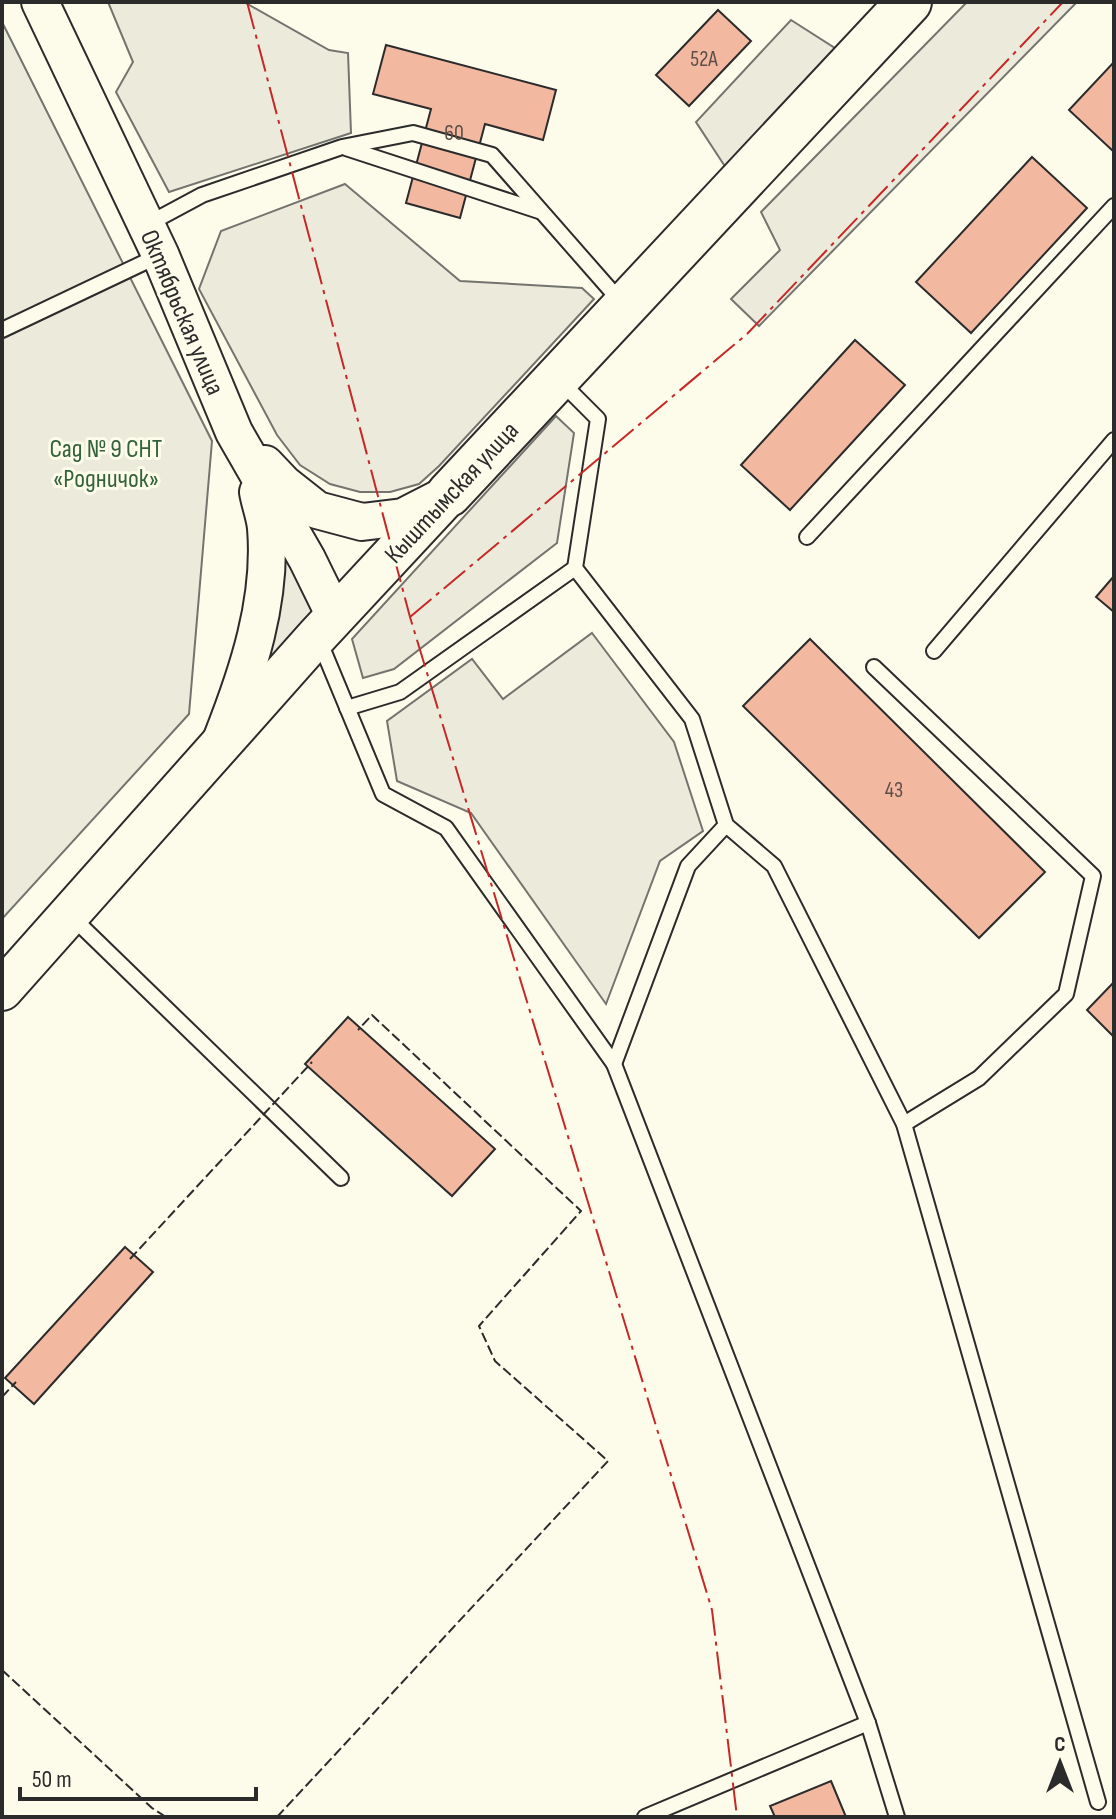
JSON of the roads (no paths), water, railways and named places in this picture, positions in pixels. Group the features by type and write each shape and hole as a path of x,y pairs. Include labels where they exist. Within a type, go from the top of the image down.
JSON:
{"main road":[{"name":"Кыштымская улица","path":"2,990 326,626 909,2"}],"street":[{"name":"Октябрьская улица","path":"40,2 153,239 234,432 307,559 326,626"},
{"path":"234,432 284,484 317,510 362,522 403,517 449,494"},
{"path":"220,744 244,681 265,583 266,527 254,477 234,432"}],"lane":[{"path":"2,330 153,239 202,195 342,147 413,133 492,155 624,305"},
{"path":"342,147 539,211"},
{"path":"807,537 1114,206"},
{"path":"347,708 400,692 575,568 598,419 557,378"},
{"path":"934,651 1114,440"},
{"path":"575,568 692,719 726,825 774,866 904,1124 1098,1802"},
{"path":"326,626 347,708 383,794 446,828 614,1064 868,1723 897,1817"},
{"path":"874,667 1093,876 1066,994 979,1078 904,1124"},
{"path":"614,1064 688,866 726,825"},
{"path":"69,914 341,1178"},
{"path":"645,1817 868,1723"}],"park label":[{"name":"Сад № 9 СНТ «Родничок»","path":"106,463"}]}
